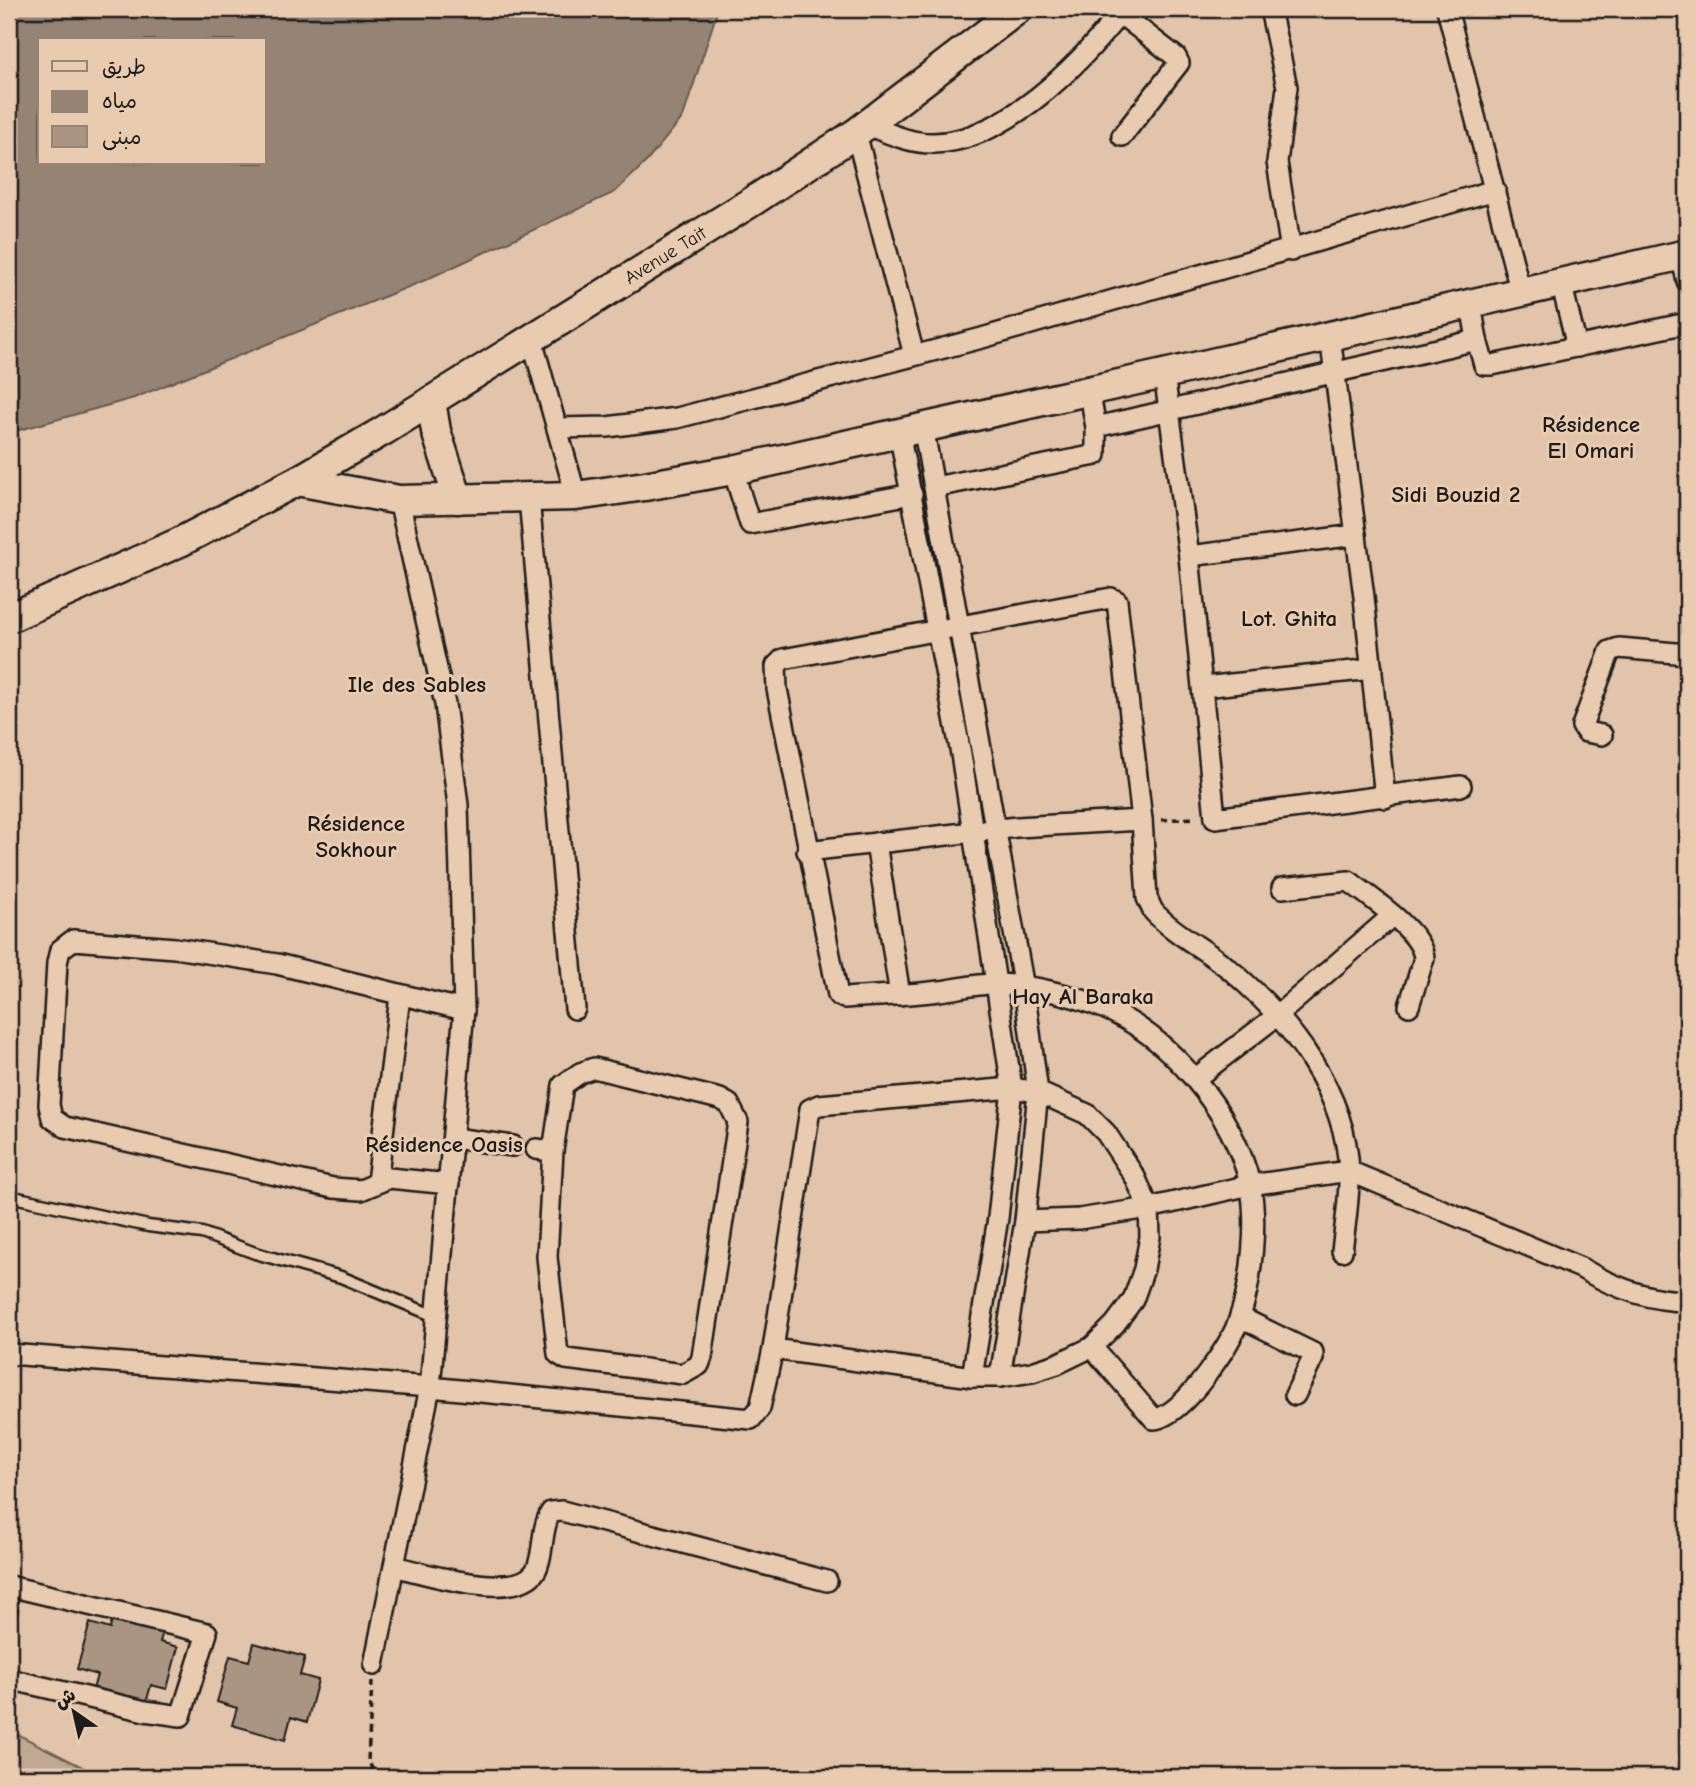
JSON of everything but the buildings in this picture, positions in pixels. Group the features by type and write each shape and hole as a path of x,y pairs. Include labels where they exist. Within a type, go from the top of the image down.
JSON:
{"street":[{"name":"Avenue Tait","path":"9,618 180,542 297,481 431,401 862,129 1018,9"},
{"path":"1270,9 1287,87 1277,162 1291,251"},
{"path":"1447,9 1521,293"},
{"path":"914,355 862,129 934,143 988,131 1015,114 1076,61 1117,11 1176,57 1179,63 1122,136"},
{"path":"557,428 618,426 677,418 1291,251 1495,190"},
{"path":"297,481 400,500 576,496 733,470 1561,282 1685,263"},
{"path":"1561,282 1577,347"},
{"path":"1471,304 1484,365 1687,323"},
{"path":"1330,336 1356,535 1385,798"},
{"path":"531,340 576,496"},
{"path":"1096,427 1477,340"},
{"path":"1164,374 1171,408 1189,556 1215,818 1461,786"},
{"path":"935,487 1097,456 1096,427 1089,388"},
{"path":"431,401 436,431 458,499"},
{"path":"911,429 935,487 960,626 984,831 996,984 1012,1088 998,1218 972,1377"},
{"path":"911,429 912,494 938,630 984,831 1024,988 1038,1093 1026,1221 1000,1377"},
{"path":"733,470 750,524 912,494"},
{"path":"529,498 575,1009"},
{"path":"374,1665 430,1387 464,1010 458,805 445,704 400,500"},
{"path":"1189,556 1356,535"},
{"path":"1093,1347 1151,1417 1158,1419 1200,1385 1240,1317 1250,1275 1250,1185 1222,1121 1196,1079 1155,1040 1102,1007 1066,995 996,984 901,995 844,998 838,995 807,851 777,689 775,666 783,659 1115,599 1119,606 1142,820 1147,898 1153,911 1233,972 1279,1014 1295,1035 1333,1105 1344,1133 1349,1171 1342,1251"},
{"path":"1602,735 1584,731 1582,726 1610,651 1619,648 1687,654"},
{"path":"1203,687 1372,670"},
{"path":"807,851 984,831 1142,820"},
{"path":"876,843 901,995"},
{"path":"1282,888 1349,881 1415,937 1423,950 1424,958 1409,1006"},
{"path":"1196,1079 1279,1014 1392,916"},
{"path":"449,1184 389,1178 361,1190 321,1186 80,1133 58,1123 52,1118 49,1105 57,963 60,950 72,940 175,948 277,964 464,1010"},
{"path":"377,1181 400,996"},
{"path":"594,1068 720,1099 735,1112 738,1122 702,1357 691,1370 683,1374 566,1359 558,1354 547,1257 545,1150 563,1085 580,1073 594,1068"},
{"path":"9,1354 430,1387 751,1419 760,1408 773,1349 810,1109 819,1105 1012,1088 1038,1093 1087,1114 1106,1133 1135,1177 1149,1208 1150,1237 1144,1269 1133,1300 1093,1347 1032,1372 1000,1377 972,1377 773,1349"},
{"path":"453,1138 513,1146"},
{"path":"1026,1221 1079,1219 1149,1208 1250,1185 1349,1171 1581,1268 1613,1287 1671,1301 1687,1301"},
{"path":"1240,1317 1312,1353 1314,1358 1295,1395"},
{"path":"394,1566 474,1584 513,1584 528,1579 536,1569 546,1519 551,1512 562,1511 827,1581"},
{"path":"9,1586 207,1633 181,1716 145,1711 9,1679"}],"lane":[{"path":"9,1196 148,1226 202,1233 255,1253 341,1277 437,1317"}],"path":[{"path":"1142,820 1215,818"},
{"path":"374,1665 368,1761 377,1777"}],"shaded area":[{"path":"9,1732 21,1736 102,1777 9,1777"}],"water":[{"path":"9,9 718,9 683,117 647,161 615,192 423,281 134,398 9,433"}],"district":[{"name":"Résidence El Omari","path":"1591,437"},
{"name":"Sidi Bouzid 2","path":"1456,494"},
{"name":"Lot. Ghita","path":"1289,618"},
{"name":"Ile des Sables","path":"417,684"},
{"name":"Résidence Sokhour","path":"356,836"},
{"name":"Hay Al Baraka","path":"1083,996"},
{"name":"Résidence Oasis","path":"444,1144"}]}
